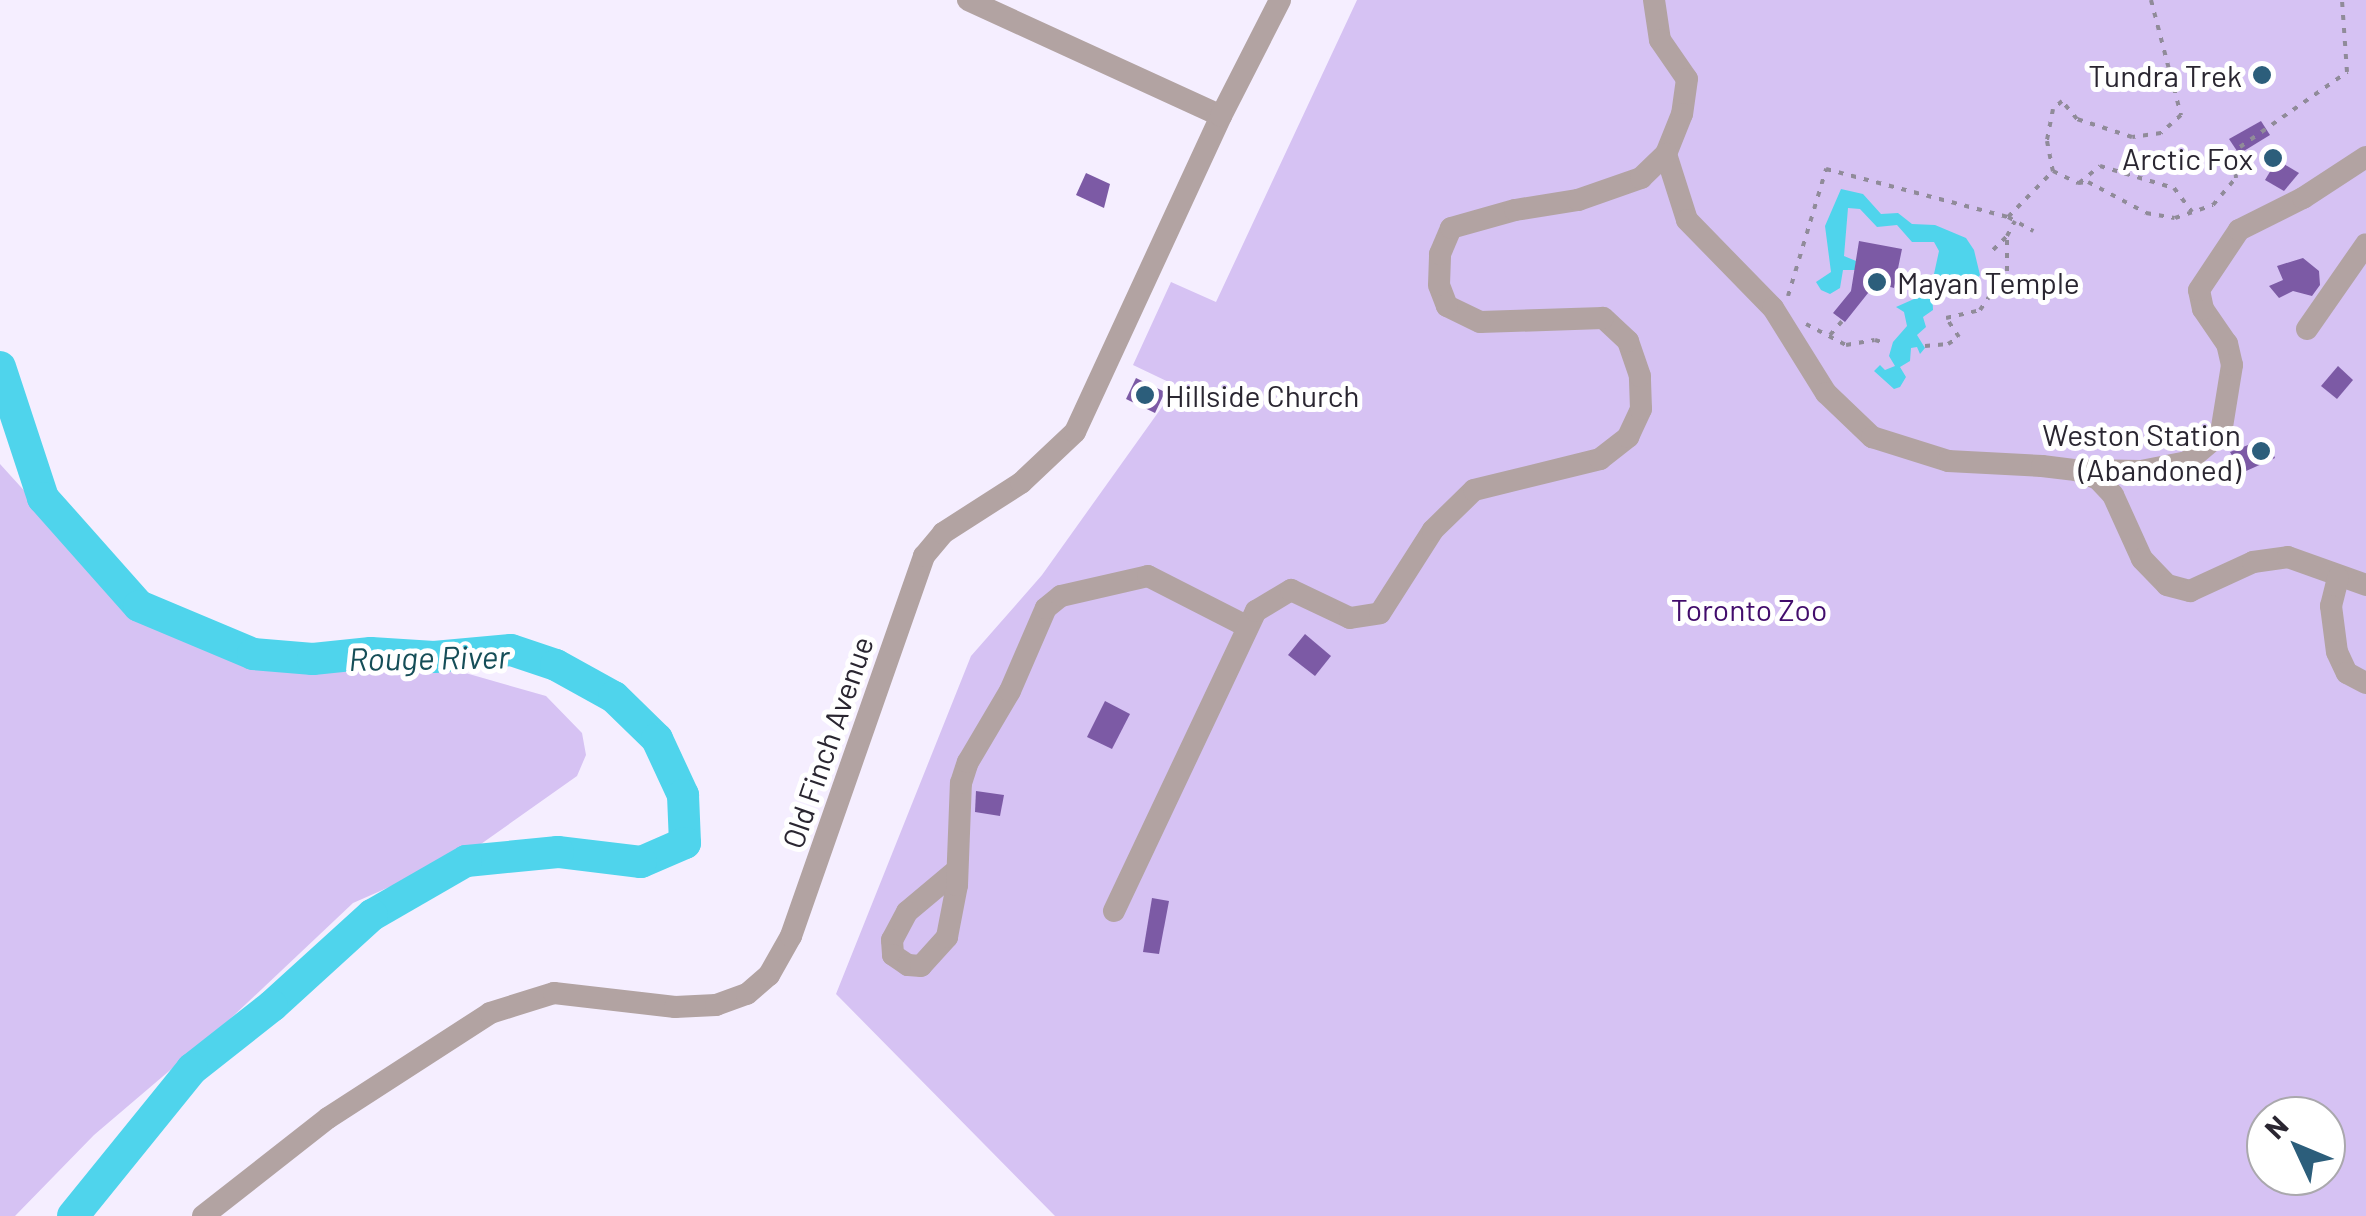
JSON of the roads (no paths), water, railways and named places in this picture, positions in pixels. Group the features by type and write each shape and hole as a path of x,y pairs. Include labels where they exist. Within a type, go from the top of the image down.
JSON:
{"street":[{"path":"968,0 1221,116"},
{"name":"Old Finch Avenue","path":"203,1216 328,1118 490,1013 554,994 676,1007 716,1005 747,994 769,975 791,936 924,556 943,533 1020,483 1075,432 1221,116 1280,0"},
{"path":"1114,911 1256,611 1291,590 1350,618 1380,612 1433,530 1474,490 1600,458 1628,438 1641,409 1640,376 1628,340 1602,318 1480,322 1447,306 1439,286 1440,254 1450,228 1487,216 1578,200 1641,178 1666,154 1682,114 1688,80 1660,40 1654,0"},
{"path":"1666,154 1687,220 1773,308 1826,393 1872,437 1948,461 2141,471 2186,462 2221,433 2232,365 2227,344 2203,310 2199,290 2239,230 2303,198 2366,157"},
{"path":"2307,329 2366,244"},
{"path":"2076,470 2098,479 2113,495 2142,559 2167,584 2190,591 2253,562 2288,557 2366,585"},
{"path":"957,870 957,804 964,772 1010,691 1046,608 1061,596 1148,576 1248,626"},
{"path":"2338,578 2331,606 2338,652 2347,674 2366,684"}],"water":[{"path":"1841,189 1863,194 1881,214 1898,213 1912,224 1935,225 1966,238 1974,250 1980,275 1970,288 1950,283 1932,289 1933,310 1923,317 1926,327 1917,335 1925,348 1920,354 1917,347 1911,348 1910,361 1900,367 1906,377 1894,389 1874,371 1880,365 1885,370 1895,366 1889,356 1893,342 1907,326 1904,312 1896,307 1914,299 1922,282 1934,274 1939,251 1934,242 1912,242 1897,225 1877,227 1860,209 1848,208 1844,256 1856,261 1855,270 1843,270 1840,288 1830,294 1821,290 1816,282 1831,272 1825,226"}],"waterway":[{"name":"Rouge River","path":"0,367 43,498 139,606 253,654 313,659 371,653 434,657 511,650 556,665 614,697 657,739 683,795 685,843 641,862 558,852 466,861 372,915 272,1006 192,1069 73,1216"}],"place":[{"name":"Tundra Trek","path":"2262,75"},
{"name":"Arctic Fox","path":"2273,158"},
{"name":"Mayan Temple","path":"1877,282"},
{"name":"Hillside Church","path":"1145,395"},
{"name":"Weston Station (Abandoned)","path":"2261,451"}],"park label":[{"name":"Toronto Zoo","path":"1749,609"}]}
